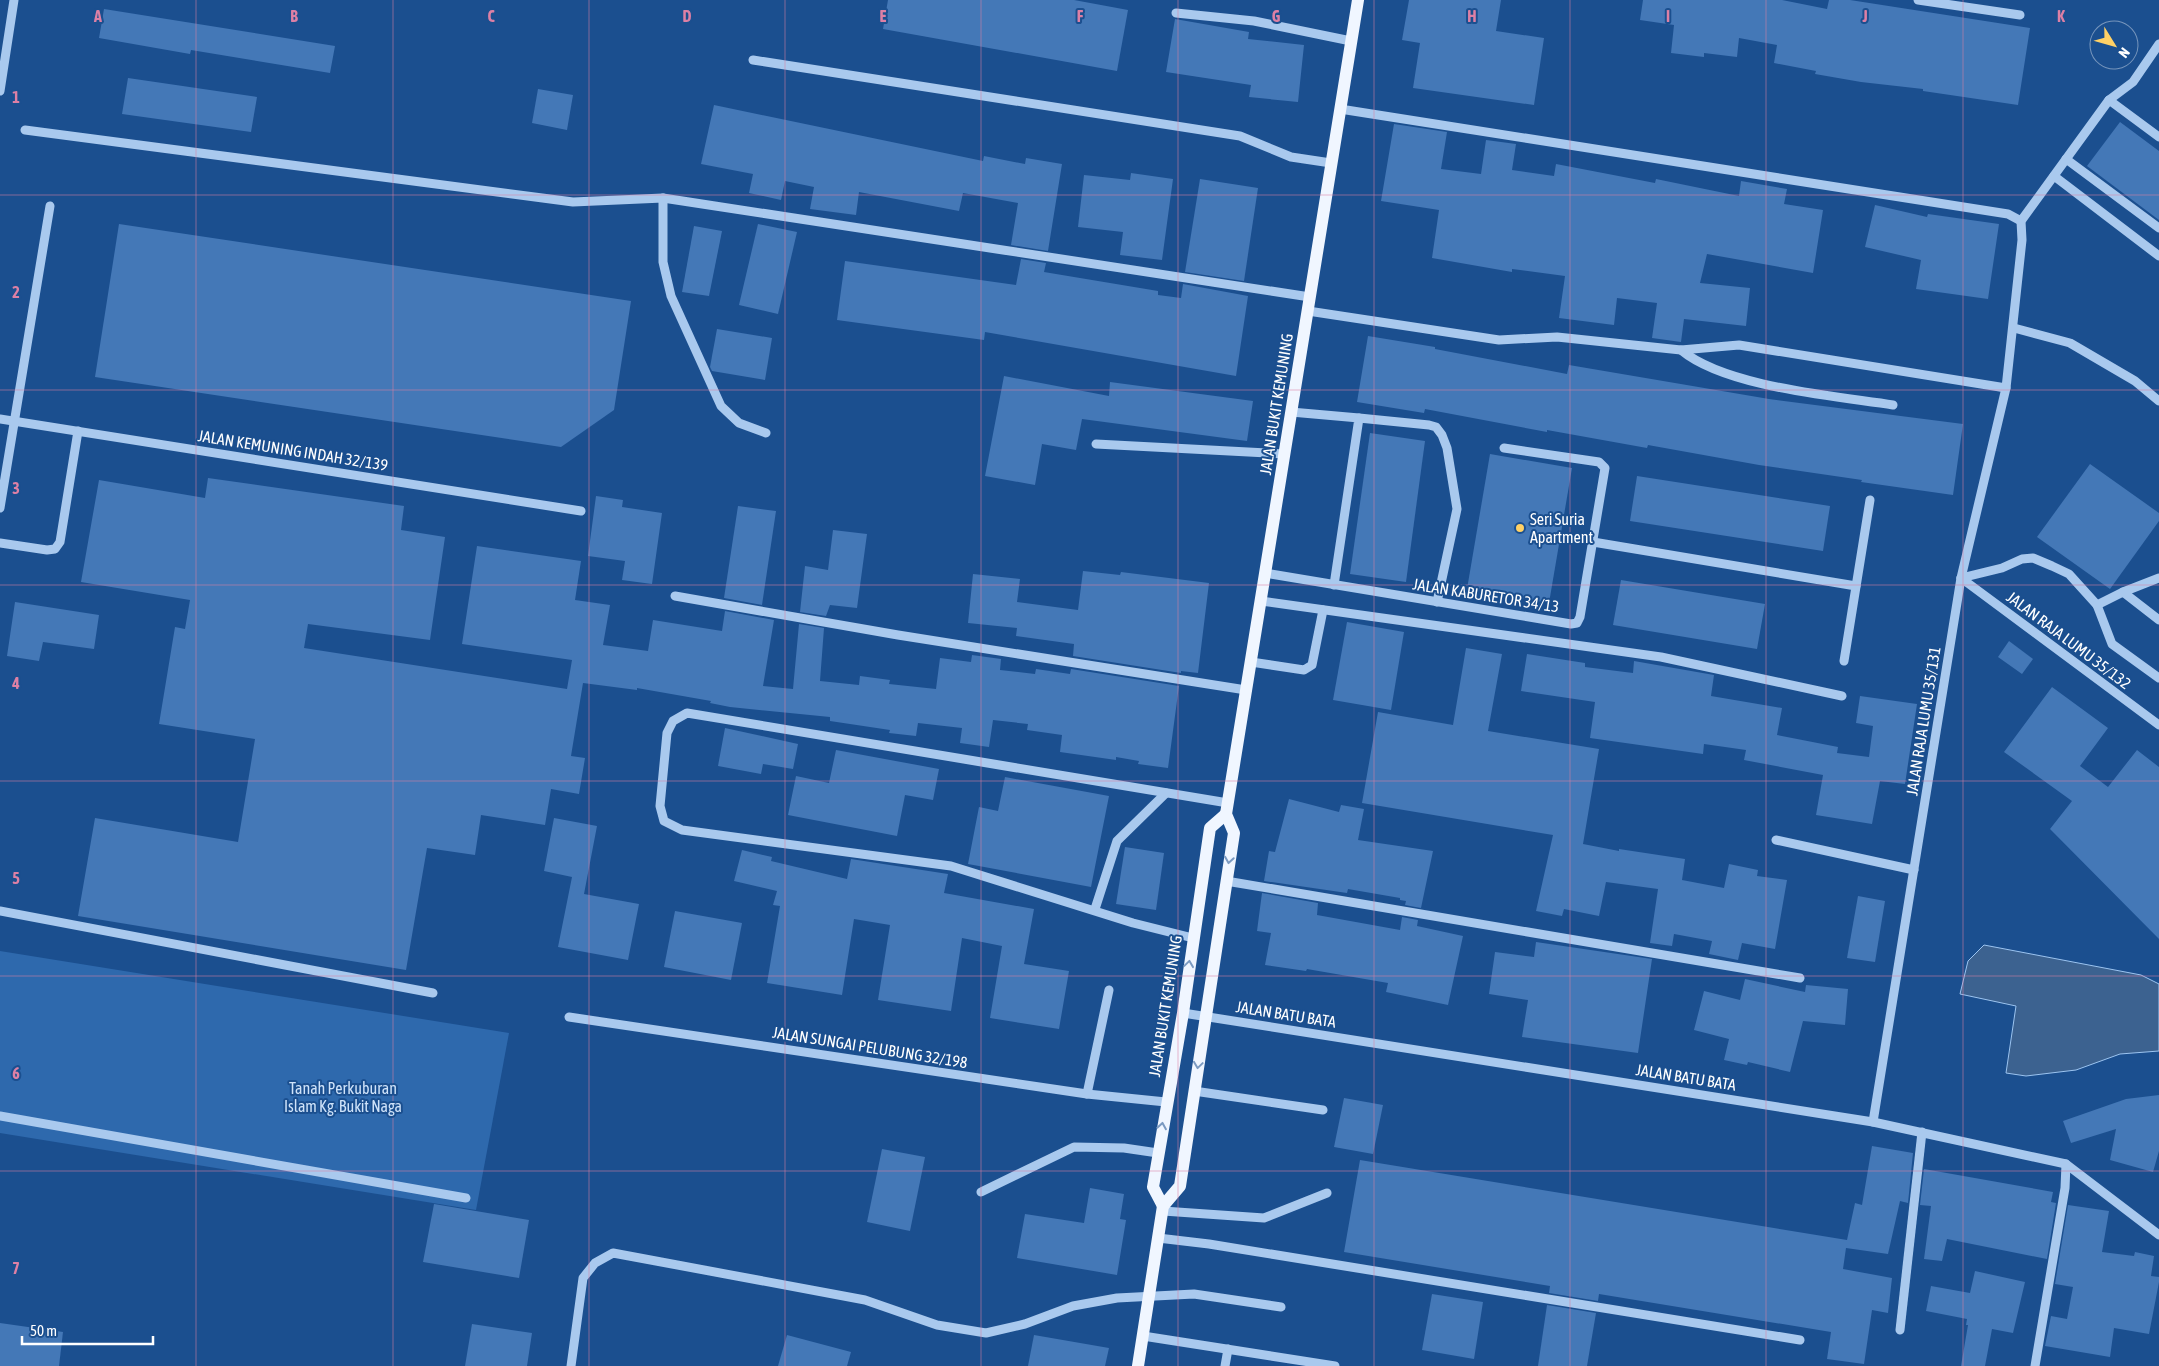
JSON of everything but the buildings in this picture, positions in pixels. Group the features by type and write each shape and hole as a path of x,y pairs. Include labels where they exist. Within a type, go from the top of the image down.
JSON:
{"main road":[{"name":"JALAN BUKIT KEMUNING","path":"1138,1366 1163,1208 1180,1186 1234,833 1227,808 1358,0"},
{"name":"JALAN BUKIT KEMUNING","path":"1163,1208 1153,1187 1166,1102 1183,1013 1210,828 1227,808"}],"street":[{"path":"0,91 14,0"},
{"path":"1918,0 2020,15"},
{"path":"1176,13 1254,21 1351,42"},
{"path":"1340,109 2008,214 2021,221 2108,100 2133,82 2159,44"},
{"path":"753,60 1240,136 1291,157 1331,163"},
{"path":"2108,100 2159,137"},
{"path":"25,130 572,202 663,198 1310,297"},
{"path":"2066,159 2159,228"},
{"path":"2054,176 2159,256"},
{"path":"663,198 663,262 670,296 721,406 739,423 766,433"},
{"path":"0,508 50,206"},
{"name":"JALAN RAJA LUMU 35/131","path":"1873,1122 1961,578 2006,388 2014,328 2022,240 2021,221"},
{"path":"1308,311 1500,340 1557,337 1681,350 1739,345 2006,388"},
{"path":"2014,328 2070,343 2136,381 2159,401"},
{"path":"1681,350 1705,366 1752,381 1893,406"},
{"path":"1291,412 1436,427 1442,435 1447,448 1456,509 1437,602"},
{"name":"JALAN KEMUNING INDAH 32/139","path":"0,418 581,511"},
{"path":"1334,585 1358,418"},
{"path":"0,543 47,550 55,549 60,542 78,431"},
{"path":"1096,444 1284,454"},
{"name":"JALAN KABURETOR 34/13","path":"1265,573 1571,624 1577,622 1580,617 1605,468 1599,462 1504,448"},
{"path":"1844,661 1870,500"},
{"path":"1593,542 1856,586"},
{"path":"1961,578 2002,568 2022,559 2033,558 2069,574 2096,605 2112,644 2159,678"},
{"name":"JALAN RAJA LUMU 35/132","path":"1961,578 2159,725"},
{"path":"2096,605 2159,578"},
{"path":"2123,592 2159,620"},
{"path":"675,596 898,635 1246,690"},
{"path":"1260,601 1662,657 1842,696"},
{"path":"1251,662 1304,670 1309,669 1312,665 1324,610"},
{"path":"1193,938 1133,923 1095,909 951,866 682,830 664,821 660,806 667,733 673,721 687,713 1166,793 1227,808"},
{"path":"1095,909 1118,842 1166,793"},
{"path":"1776,840 1914,870"},
{"path":"1226,881 1800,978"},
{"path":"0,911 433,993"},
{"path":"1086,1094 1109,990"},
{"name":"JALAN BATU BATA","path":"1183,1013 1873,1122 2066,1164 2159,1235"},
{"name":"JALAN SUNGAI PELUBUNG 32/198","path":"569,1017 1086,1094 1166,1102"},
{"path":"1194,1091 1323,1110"},
{"path":"0,1116 195,1148 261,1163 466,1198"},
{"path":"1900,1330 1922,1132"},
{"path":"981,1192 1074,1147 1124,1148 1158,1153"},
{"path":"2035,1366 2065,1188 2066,1164"},
{"path":"1163,1208 1264,1218 1327,1193"},
{"path":"1158,1238 1209,1244 1800,1340"},
{"path":"570,1366 583,1278 595,1263 614,1253 865,1300 938,1325 986,1333 1025,1324 1073,1306 1117,1298 1194,1294 1281,1307"},
{"path":"1143,1336 1335,1366"},
{"path":"1225,1366 1228,1349"}],"green space":[{"name":"Tanah Perkuburan Islam Kg. Bukit Naga","path":"0,951 509,1033 476,1210 0,1133"}],"shaded area":[{"path":"1984,945 2141,975 2159,984 2159,1051 2120,1054 2076,1070 2026,1076 2006,1073 2016,1006 1960,994 1968,961"}],"place":[{"name":"Seri Suria Apartment","path":"1520,528"}]}
